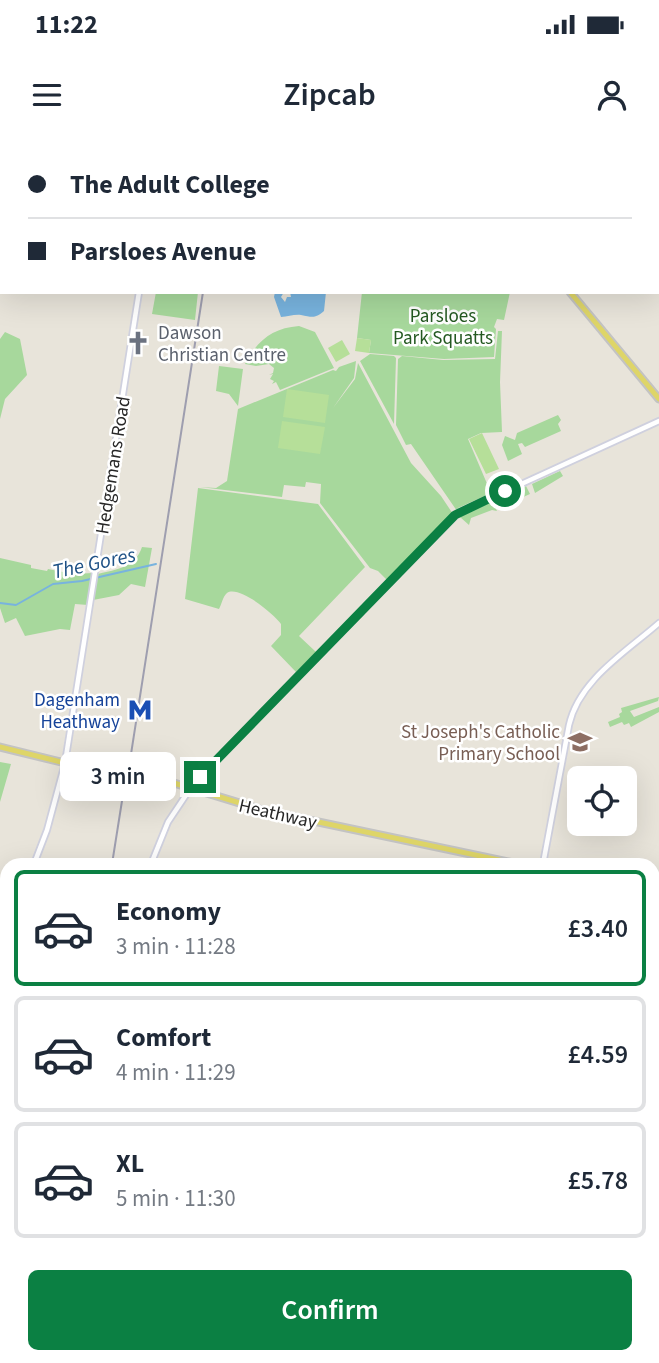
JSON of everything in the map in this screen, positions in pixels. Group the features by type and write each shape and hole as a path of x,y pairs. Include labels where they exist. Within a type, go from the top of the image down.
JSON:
{"main road":[{"path":"574,294 659,398"},
{"name":"Heathway","path":"0,747 65,763 147,777 281,814 489,858"}],"street":[{"name":"Hedgemans Road","path":"36,858 47,830 65,763 139,294"},
{"path":"153,858 168,822 190,789 458,513 659,421"},
{"path":"543,858 572,712 588,686 659,623"}],"green space":[{"path":"156,294 198,294 195,320 152,314"},
{"name":"Parsloes Park Squatts","path":"362,294 510,294 504,320 497,319 494,327 494,357 444,359 369,353 371,340 357,338"},
{"path":"299,326 315,332 334,368 280,390 276,382 272,384 274,381 270,379 273,374 269,375 274,368 269,364 245,364 266,337 289,327"},
{"path":"498,331 502,331 502,432 481,433 468,439 491,493 458,508 457,511 411,444 406,445 396,425 398,359 402,356 443,360 495,359"},
{"path":"5,332 20,339 27,375 5,399 0,419 0,339"},
{"path":"357,338 371,340 369,353 355,351"},
{"path":"342,340 350,354 336,362 328,348"},
{"path":"370,354 396,358 394,424 360,361"},
{"path":"356,361 354,378 333,408 355,379 358,363 411,463 441,496 453,514 388,581 378,571 370,568 320,503 321,484 306,482 305,487 284,485 282,497 200,487 216,488 227,481 238,409"},
{"path":"219,366 243,369 238,406 229,394 216,391"},
{"path":"287,389 329,395 325,423 283,417"},
{"path":"558,415 561,431 525,447 522,443 518,444 522,454 508,461 502,445 505,436 515,440 517,433"},
{"path":"282,421 325,427 320,454 278,448"},
{"path":"482,433 499,469 486,474 469,439"},
{"path":"560,471 563,476 535,493 532,484"},
{"path":"526,486 530,494 501,507 498,498"},
{"path":"198,488 318,504 365,567 299,636 316,652 296,672 271,646 281,635 281,624 256,602 240,593 232,592 226,594 219,609 185,599"},
{"path":"492,501 497,511 492,510 471,518 469,525 460,517"},
{"path":"142,547 152,548 145,587 131,584 119,595 93,600 98,574 130,563"},
{"path":"0,558 47,571 93,573 88,605 75,604 70,630 60,629 25,636 16,618 5,623 0,608"},
{"path":"659,697 658,701 630,711 634,717 659,707 659,712 631,727 629,723 624,725 622,722 610,727 608,722 620,717 621,708"},
{"path":"0,762 11,764 0,802"}],"water":[{"path":"275,294 283,294 281,297 285,302 287,297 291,297 290,294 326,294 324,311 313,317 281,317"}],"waterway":[{"name":"The Gores","path":"0,603 16,605 53,584 82,581 156,564"}],"railway":[{"path":"129,767 203,294"},
{"path":"113,858 125,782"}],"place":[{"name":"Dawson Christian Centre","path":"138,343"},
{"name":"Dagenham Heathway","path":"140,710"},
{"name":"St Joseph's Catholic Primary School","path":"580,742"}],"route":[{"path":"200,777 455,515 505,491"}]}
